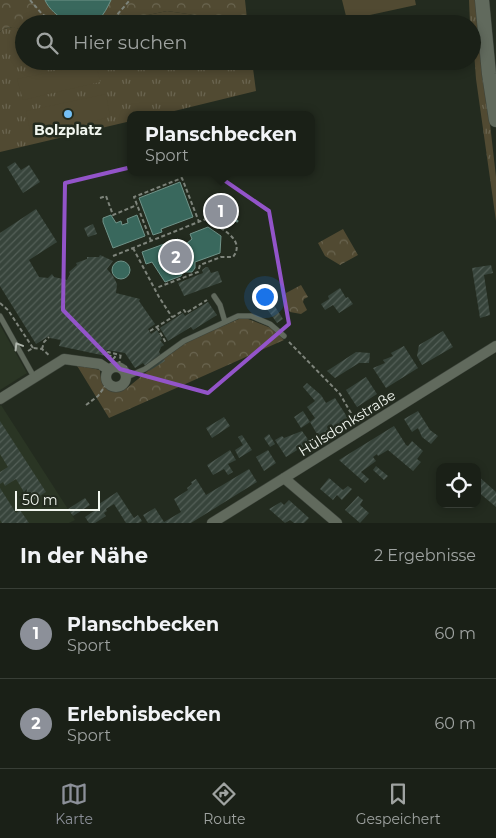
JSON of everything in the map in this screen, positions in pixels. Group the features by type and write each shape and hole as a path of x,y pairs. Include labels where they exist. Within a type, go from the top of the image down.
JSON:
{"main road":[{"path":"482,0 489,74 496,120"}],"street":[{"name":"Hülsdonkstraße","path":"212,523 496,346"},
{"path":"0,399 64,359 120,367 126,373 125,383 113,386 108,382 106,376 109,366"},
{"path":"284,478 337,523"}],"lane":[{"path":"214,296 220,305 225,322"},
{"path":"0,316 34,377"},
{"path":"127,377 141,371 184,341 238,316 251,316 270,324 284,336"}],"path":[{"path":"30,0 43,15"},
{"path":"117,15 130,0"},
{"path":"151,241 134,197 182,178 199,222"},
{"path":"100,198 106,196 113,215 137,206"},
{"path":"114,256 206,219 232,236 238,246 233,257 221,257 200,265 198,272 156,288"},
{"path":"133,248 172,317"},
{"path":"150,331 184,310 186,313 214,296"},
{"path":"0,303 8,310 33,348"},
{"path":"156,327 170,350"},
{"path":"284,336 340,394 361,430"},
{"path":"42,349 44,342 49,337"},
{"path":"22,354 33,348 42,349 57,362"},
{"path":"119,365 121,354"},
{"path":"109,366 119,365 141,371"},
{"path":"86,405 98,396 108,382"}],"highlighted area":[{"path":"186,154 269,211 289,324 208,393 120,369 63,310 65,183"}],"shaded area":[{"path":"0,325 27,373 0,390"},
{"path":"1,405 75,520 69,523 0,523"}],"green space":[{"path":"0,0 45,0 57,15 15,15 15,28 8,28 0,32"},
{"path":"111,0 245,0 247,15 195,15 167,11 148,15 101,15"},
{"path":"342,0 415,0 416,5 370,15 346,15"},
{"path":"469,0 476,0 478,15 470,15"},
{"path":"167,11 195,15 148,15"},
{"path":"15,28 15,70 253,70 256,91 174,111 127,111 127,122 0,152 0,32 3,29"},
{"path":"481,44 496,177 496,221 475,70 481,70"},
{"name":"Bolzplatz","path":"61,70 97,70 100,82 23,100 17,79"},
{"name":"Bolzplatz","path":"106,94 110,117 31,135 26,111"},
{"path":"343,229 358,255 340,265 325,256 318,243"},
{"path":"301,285 308,297 303,302 307,310 301,314 290,312 285,304 286,293"},
{"path":"243,317 271,328 284,340 109,418 76,364 100,370 102,381 111,389 127,388 181,344"}],"water":[{"path":"45,0 111,0 102,15 58,15"},
{"path":"180,182 193,217 161,229 162,232 153,235 139,198"},
{"path":"111,215 116,223 121,221 122,225 128,223 127,219 137,215 145,236 113,248 103,222 103,218"},
{"path":"208,227 221,236 220,253 195,262 195,268 192,272 183,272 181,276 165,282 152,262 146,264 142,252 178,239 181,244 186,244 192,239 190,234"},
{"path":"121,261 129,266 130,270 125,278 121,279 113,274 112,270 117,262"}],"building":[{"path":"15,162 21,170 29,165 40,182 23,193 7,167"},
{"path":"36,209 57,242 29,260 39,277 48,278 52,274 54,277 67,280 69,272 77,265 76,263 87,259 87,257 99,257 100,255 113,261 107,269 117,284 116,293 140,299 139,301 155,324 148,329 151,334 157,330 162,339 160,340 164,345 159,352 165,361 149,371 143,363 135,368 125,353 107,350 106,356 59,346 61,340 50,338 49,336 36,344 0,286 0,233"},
{"path":"93,224 97,234 88,237 84,228"},
{"path":"491,265 493,273 484,275 490,315 480,318 472,268"},
{"path":"208,267 211,273 218,271 222,282 184,296 178,283 203,273 202,270"},
{"path":"340,288 346,298 348,297 353,304 339,313 333,305 325,310 321,304 329,299 328,296"},
{"path":"208,302 217,315 193,330 191,327 168,341 160,328 183,313 185,316"},
{"path":"274,305 283,319 277,323 267,309"},
{"path":"443,331 453,347 422,365 417,356 419,345"},
{"path":"404,346 418,368 386,388 373,368 385,363 383,360 393,356 391,353"},
{"path":"356,352 370,353 369,363 359,363 335,378 327,371"},
{"path":"366,377 377,394 357,407 346,390"},
{"path":"307,383 321,395 326,403 335,398 351,423 321,441 310,422 315,418 307,407 315,401 303,387"},
{"path":"303,411 310,422 301,428 294,417"},
{"path":"418,411 430,430 438,436 431,444 422,437 418,428 412,432 404,419"},
{"path":"224,417 230,426 212,438 206,428"},
{"path":"0,421 46,492 30,502 16,479 5,486 3,482 0,484 0,472 8,467 0,454"},
{"path":"394,426 406,445 408,446 412,441 423,451 417,459 421,462 413,471 388,450 373,457 376,461 361,472 369,479 365,483 339,460"},
{"path":"302,431 310,442 286,457 275,440 282,436 284,438"},
{"path":"269,434 275,444 270,447 264,438"},
{"path":"242,435 252,450 239,458 235,450 243,445 238,437"},
{"path":"230,450 236,460 228,464 233,472 228,475 224,469 213,475 207,465"},
{"path":"268,450 276,463 264,471 256,457"},
{"path":"376,466 388,476 384,480 373,470"},
{"path":"249,469 257,482 191,523 148,523 143,515 155,508 164,522 181,512 174,499 188,490 187,488 192,484 191,482 196,479 206,495"},
{"path":"329,478 343,490 348,486 352,489 342,500 337,495 333,500 320,489"},
{"path":"481,479 496,492 496,507 481,494"},
{"path":"0,488 16,513 20,510 29,523 2,523 0,520"},
{"path":"117,492 134,518 138,515 142,521 139,523 126,523 114,504 106,509 107,511 104,513 106,516 95,523 89,523 85,517 100,507 99,504"},
{"path":"358,496 363,500 360,505 369,513 360,523 345,510"},
{"path":"85,498 90,505 73,516 68,509"},
{"path":"289,500 309,518 304,523 294,523 290,520 285,523 269,509 281,502 284,505"}],"waterway":[{"path":"228,212 230,217 237,221"}],"place":[{"name":"Bolzplatz","path":"68,114"},
{"name":"Planschbecken","path":"221,211"},
{"name":"Erlebnisbecken","path":"176,257"}]}
